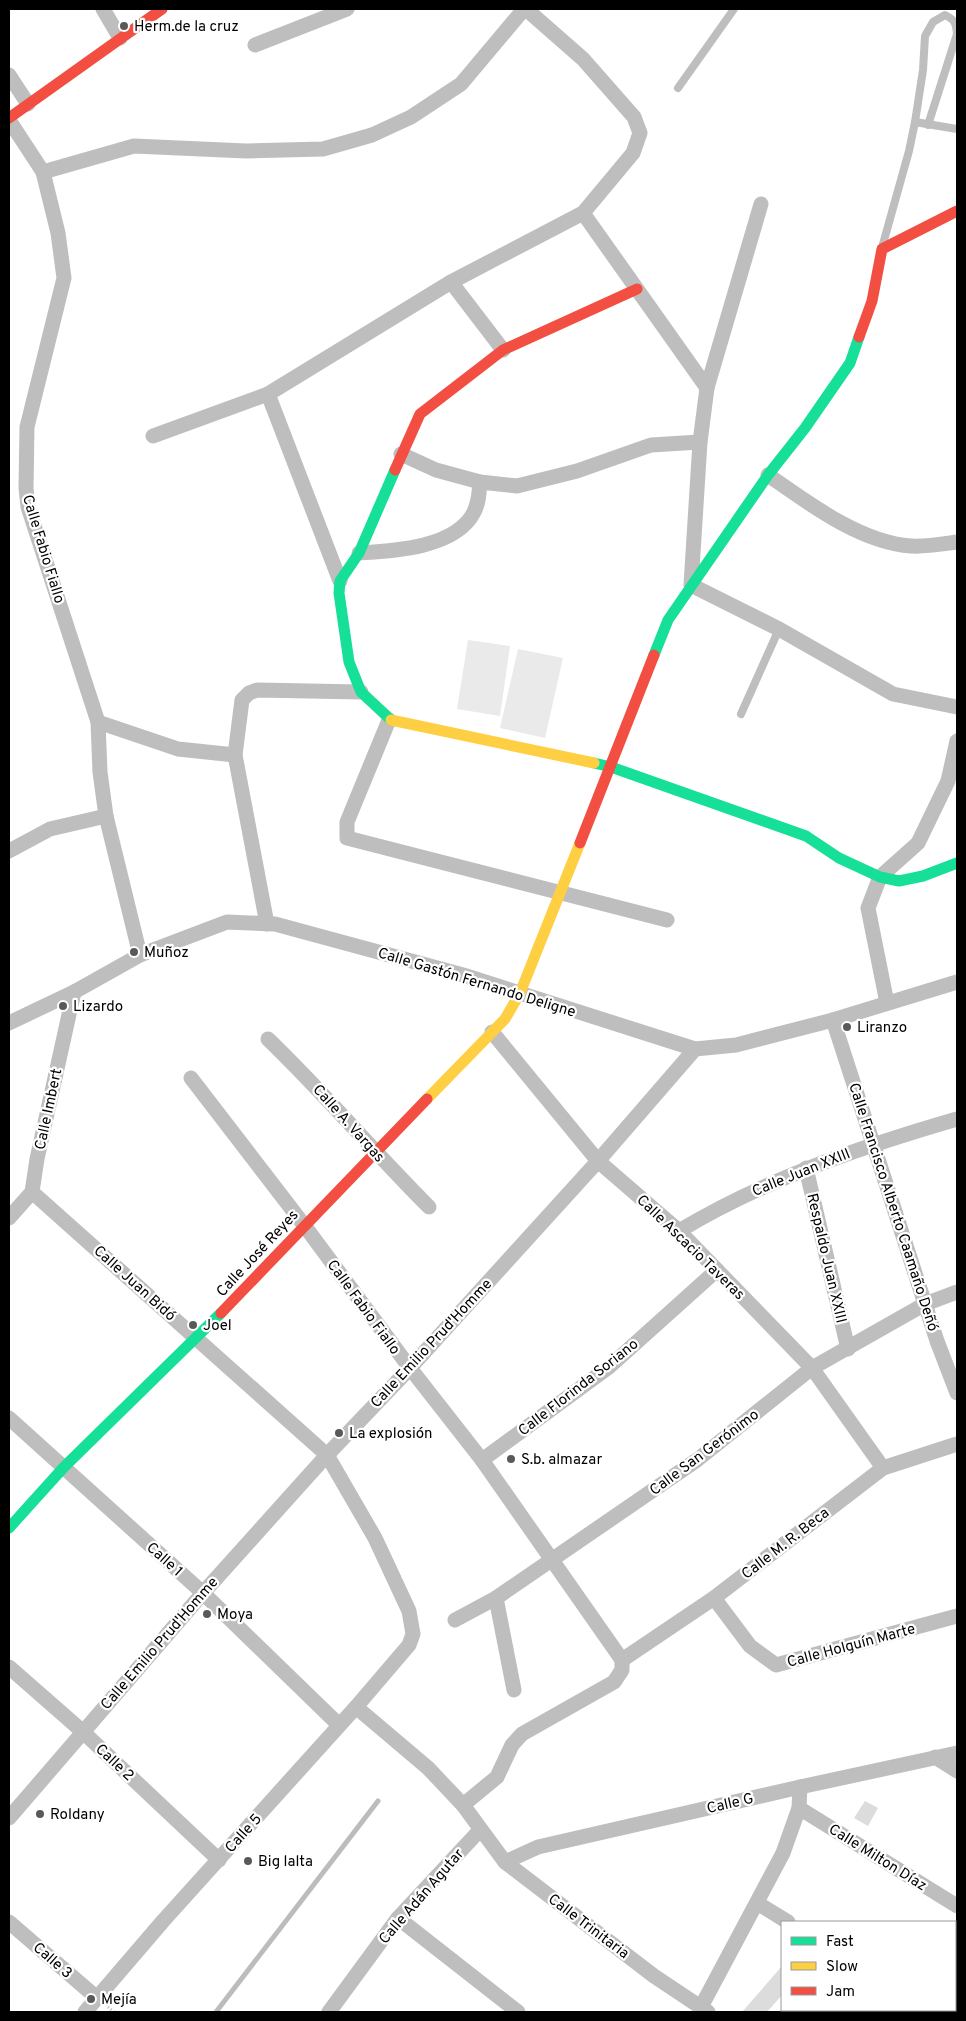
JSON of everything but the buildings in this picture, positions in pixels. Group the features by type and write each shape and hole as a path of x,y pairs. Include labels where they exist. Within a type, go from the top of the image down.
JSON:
{"street":[{"path":"104,9 120,38"},
{"path":"9,119 162,9"},
{"path":"254,44 347,9"},
{"path":"43,172 134,146 246,151 323,149 372,135 411,117 461,84 525,9 583,59 634,117 640,133 633,153 583,213 452,282 268,394 153,436"},
{"path":"9,75 28,104"},
{"name":"Calle Fabio Fiallo","path":"9,119 43,172 58,233 64,278 27,427 26,488 28,507 98,722 100,772 106,816 140,955"},
{"path":"761,204 707,388 700,442 691,585 778,629 893,694 957,707"},
{"path":"882,248 957,211"},
{"path":"583,213 707,388"},
{"name":"Calle José Reyes","path":"9,1528 64,1467 197,1338 304,1224 505,1019 520,993 668,620 768,476 806,428 850,363 872,300 882,248"},
{"path":"452,282 503,350"},
{"path":"340,581 359,553 420,414 503,350 637,289"},
{"path":"268,394 340,581 339,593 349,662 360,692 389,720 611,767 806,836 839,858 880,877 899,881 924,876 957,864"},
{"path":"401,454 436,470 480,482 517,486 577,471 651,445 700,442"},
{"path":"768,476 823,513 875,538 913,546 957,542"},
{"path":"359,553 388,551 423,545 455,533 473,514 479,499 480,482"},
{"path":"267,924 235,755 242,700 249,693 257,690 360,692"},
{"path":"389,720 347,822 347,838 667,920"},
{"path":"98,722 178,749 235,755"},
{"path":"887,1003 868,908 880,877 918,843 948,781 957,741"},
{"path":"9,851 50,828 106,816"},
{"name":"Calle Gastón Fernando Deligne","path":"9,1023 74,992 140,955 227,922 267,924 453,973 695,1050 736,1045 833,1020 957,982"},
{"name":"Calle Imbert","path":"32,1192 37,1159 74,992"},
{"name":"Calle Francisco Alberto Caamaño Deñó","path":"833,1020 925,1304 957,1393"},
{"name":"Calle Ascacio Taveras","path":"492,1032 598,1161 678,1231 812,1368 884,1468"},
{"name":"Calle A. Vargas","path":"268,1039 311,1080 374,1152 429,1207"},
{"name":"Calle Emilio Prud'Homme","path":"9,1818 82,1731 203,1593 327,1455 410,1368 598,1161 695,1050"},
{"name":"Calle Fabio Fiallo","path":"191,1078 304,1224 410,1368 482,1460 622,1660"},
{"name":"Calle Juan XXIII","path":"678,1231 717,1208 806,1168 874,1144 957,1119"},
{"name":"Respaldo Juan XXIII","path":"806,1168 848,1349"},
{"path":"9,1218 32,1192"},
{"name":"Calle Juan Bidó","path":"32,1192 327,1455 375,1538 409,1611 413,1634 410,1645 401,1653"},
{"name":"Calle Florinda Soriano","path":"482,1460 609,1367 717,1270"},
{"name":"Calle San Gerónimo","path":"456,1620 496,1598 697,1460 812,1368 925,1304 957,1292"},
{"name":"Calle 1","path":"9,1418 203,1593 339,1725"},
{"name":"Calle M. R. Beca","path":"622,1660 714,1598 884,1468 957,1444"},
{"path":"496,1598 514,1690"},
{"name":"Calle Holguín Marte","path":"714,1598 750,1646 776,1665 957,1616"},
{"name":"Calle 5","path":"85,2012 163,1921 356,1707 401,1653"},
{"path":"464,1805 497,1778 512,1745 522,1734 614,1682 622,1670 622,1660"},
{"name":"Calle 2","path":"9,1667 82,1731 219,1860"},
{"name":"Calle Trinitaria","path":"356,1707 428,1768 464,1805 480,1830 490,1839 505,1862 654,1976 705,2010"},
{"name":"Calle G","path":"505,1862 538,1847 957,1753"},
{"path":"935,1757 957,1772"},
{"path":"705,2010 783,1853 800,1808 800,1787"},
{"name":"Calle Milton Díaz","path":"800,1808 957,1906"},
{"name":"Calle Adán Agutar","path":"328,2012 398,1918 480,1830"},
{"path":"757,1903 786,1921"},
{"path":"398,1918 518,2012"},
{"name":"Calle 3","path":"9,1922 97,1998"}],"lane":[{"path":"678,88 734,9"},
{"path":"882,248 909,151 915,122 923,70 925,36 933,22 945,15 956,23 957,34 928,125"},
{"path":"915,122 957,129"},
{"path":"741,714 778,629"}],"shaded area":[{"path":"468,640 510,646 500,716 457,709"},
{"path":"518,649 563,658 545,738 500,728"}],"waterway":[{"path":"216,2012 378,1801"}],"traffic: fast":[{"path":"654,655 668,620 768,475 805,428 850,363 859,337"},
{"path":"391,720 361,692 349,662 339,593 340,581 359,553 395,470"},
{"path":"594,763 611,767 806,836 839,858 880,877 899,881 923,876 957,863"},
{"path":"9,1528 64,1467 221,1313"}],"traffic: slow":[{"path":"391,720 594,763"},
{"path":"427,1099 505,1019 520,993 580,843"}],"traffic: jam":[{"path":"9,118 162,9"},
{"path":"859,337 872,301 882,249 957,211"},
{"path":"395,470 420,414 503,350 637,289"},
{"path":"580,843 654,655"},
{"path":"221,1313 427,1099"}],"place":[{"name":"Herm.de la cruz","path":"124,26"},
{"name":"Muñoz","path":"134,952"},
{"name":"Lizardo","path":"63,1006"},
{"name":"Liranzo","path":"847,1027"},
{"name":"Joel","path":"193,1325"},
{"name":"La explosión","path":"339,1433"},
{"name":"S.b. almazar","path":"511,1459"},
{"name":"Moya","path":"207,1614"},
{"name":"Roldany","path":"40,1814"},
{"name":"Big lalta","path":"248,1861"},
{"name":"Mejía","path":"91,1999"}]}
